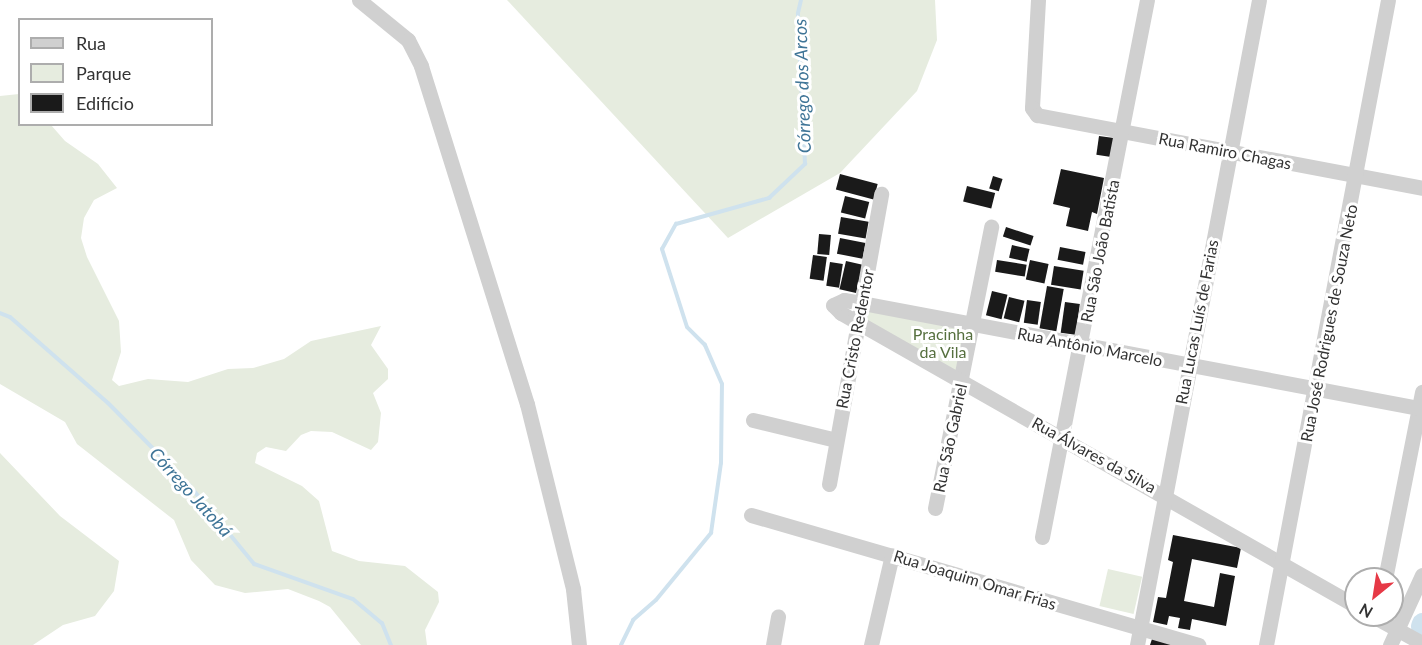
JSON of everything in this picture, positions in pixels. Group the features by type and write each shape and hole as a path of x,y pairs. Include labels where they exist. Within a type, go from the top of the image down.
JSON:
{"street":[{"path":"359,0 408,40 421,66 527,404 573,589 579,645"},
{"name":"Rua Ramiro Chagas","path":"1038,0 1032,108 1042,117 1422,188"},
{"name":"Rua São João Batista","path":"1042,537 1082,345 1147,0"},
{"name":"Rua Lucas Luís de Farias","path":"1139,637 1188,366 1259,0"},
{"name":"Rua José Rodrigues de Souza Neto","path":"1266,645 1317,389 1388,0"},
{"name":"Rua Cristo Redentor","path":"829,484 881,194"},
{"name":"Rua São Gabriel","path":"935,508 991,227"},
{"name":"Rua Antônio Marcelo","path":"833,305 844,300 862,303 1419,408"},
{"name":"Rua Álvares da Silva","path":"833,305 858,322 1164,494 1344,599"},
{"path":"1387,567 1422,392"},
{"path":"753,420 836,440"},
{"name":"Rua Joaquim Omar Frias","path":"751,515 892,555 1139,637 1199,645"},
{"path":"871,645 892,555"},
{"path":"1390,645 1400,631 1422,575"},
{"path":"773,645 778,616"},
{"path":"1393,627 1422,643"}],"green space":[{"path":"507,0 935,0 937,40 917,91 840,173 728,238"},
{"path":"18,94 18,126 52,126 65,141 98,164 117,188 94,200 84,218 81,238 87,257 119,321 121,352 112,380 119,386 148,379 188,382 228,369 253,368 284,359 311,341 381,326 371,345 388,369 388,379 373,393 381,413 378,442 371,450 332,432 311,431 301,435 286,451 266,447 257,453 255,463 302,486 319,501 332,551 359,561 405,566 438,592 439,602 425,630 427,645 361,645 330,607 319,601 288,589 245,593 215,585 191,560 174,520 77,444 65,422 0,384 0,96"},
{"name":"Pracinha da Vila","path":"867,308 966,328 957,372 863,320"},
{"path":"0,453 60,516 119,561 114,591 95,616 63,625 33,645 0,645"},
{"path":"1108,569 1142,577 1134,614 1099,606"}],"building":[{"path":"1099,136 1114,138 1111,157 1096,155"},
{"path":"1061,169 1104,178 1097,214 1092,212 1088,231 1066,226 1070,208 1053,204"},
{"path":"840,174 878,184 874,200 836,189"},
{"path":"993,176 1003,179 999,191 989,188"},
{"path":"967,186 995,193 991,209 963,202"},
{"path":"845,196 869,202 865,219 841,212"},
{"path":"841,217 869,222 866,239 838,234"},
{"path":"1006,227 1034,236 1030,245 1003,237"},
{"path":"819,234 831,235 829,255 817,254"},
{"path":"840,238 866,243 862,259 837,254"},
{"path":"1012,245 1030,249 1027,262 1009,258"},
{"path":"1060,247 1086,252 1083,265 1058,260"},
{"path":"813,255 827,257 824,281 810,279"},
{"path":"997,260 1027,265 1025,277 995,272"},
{"path":"1030,260 1049,264 1044,284 1026,280"},
{"path":"846,261 863,265 856,293 839,289"},
{"path":"830,262 843,264 839,288 826,286"},
{"path":"1054,266 1084,271 1081,289 1051,285"},
{"path":"1047,286 1064,289 1056,331 1040,328"},
{"path":"992,291 1008,295 1001,319 986,315"},
{"path":"1009,297 1025,301 1019,322 1004,318"},
{"path":"1027,300 1041,302 1038,325 1024,323"},
{"path":"1065,302 1080,304 1076,335 1061,333"},
{"path":"1173,535 1241,548 1237,568 1192,559 1184,601 1214,607 1220,573 1235,576 1226,626 1192,619 1190,630 1178,628 1180,618 1169,616 1167,625 1153,622 1158,597 1166,598 1173,562 1168,560"},
{"path":"1153,636 1179,645 1150,645"}],"waterway":[{"name":"Córrego dos Arcos","path":"621,645 633,620 656,600 711,533 721,463 722,384 705,345 687,327 662,249 676,224 769,198 805,164 798,13 801,0"},
{"name":"Córrego Jatobá","path":"0,313 10,317 108,403 190,486 254,564 353,599 382,623 391,645"}]}
